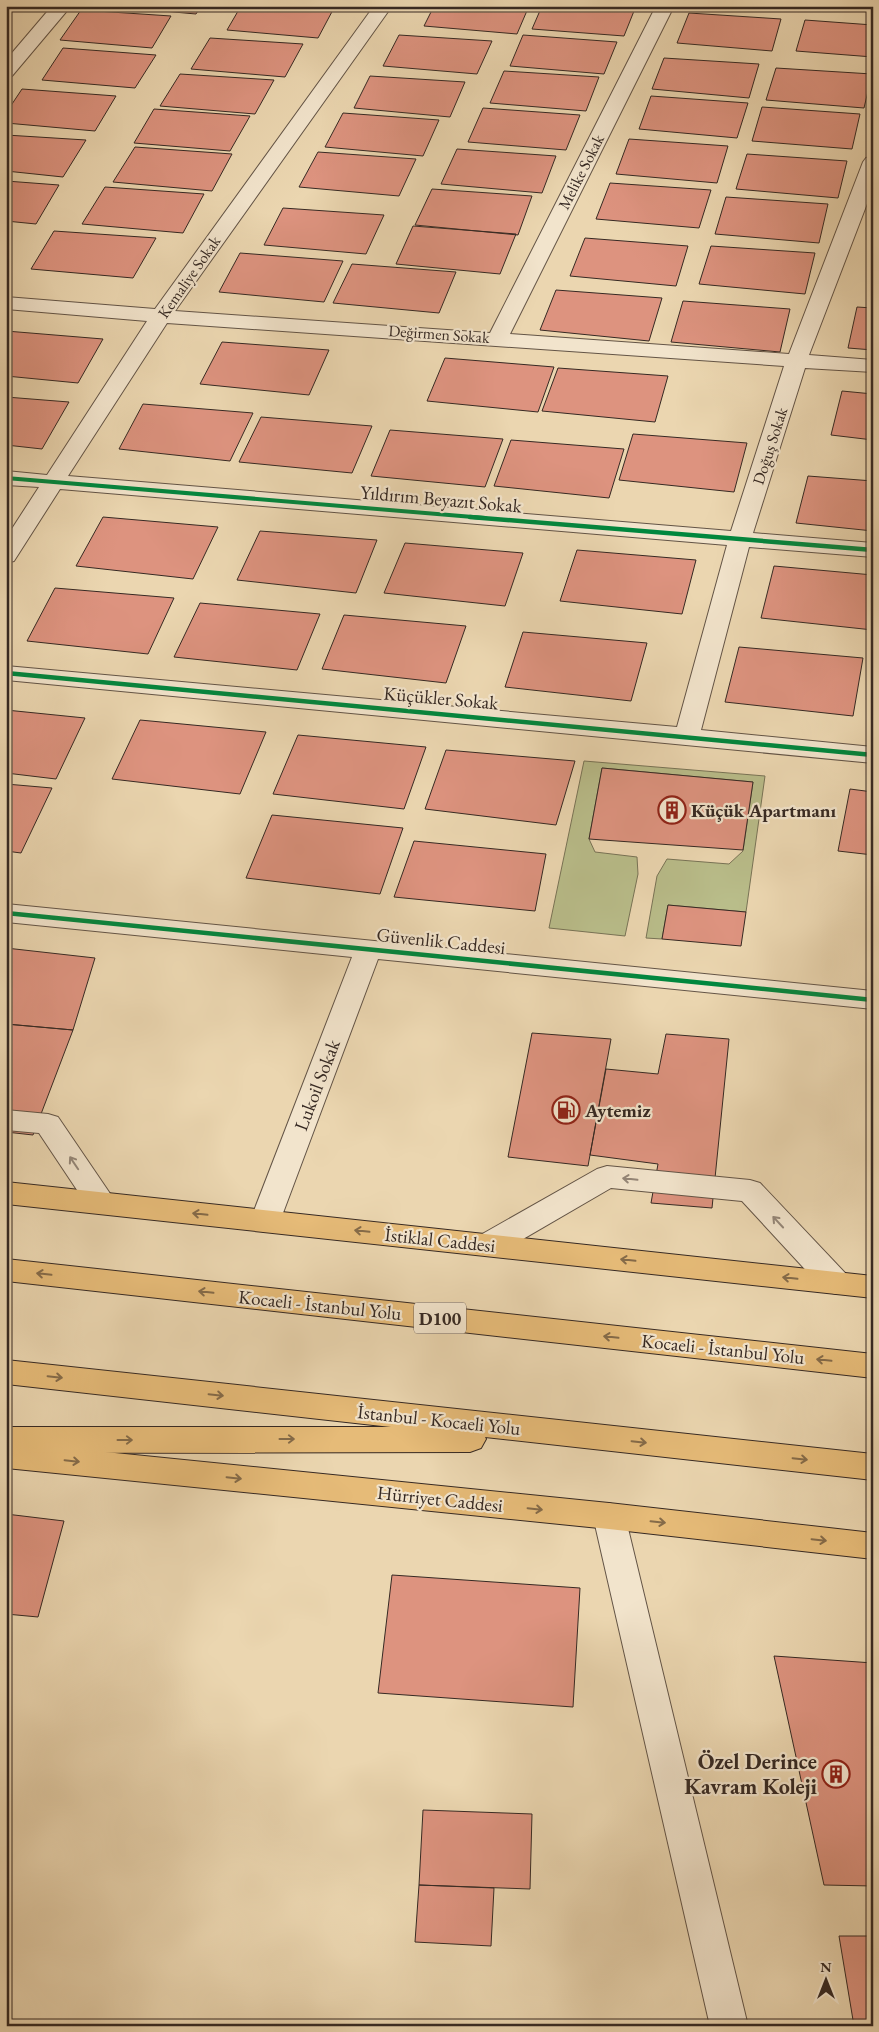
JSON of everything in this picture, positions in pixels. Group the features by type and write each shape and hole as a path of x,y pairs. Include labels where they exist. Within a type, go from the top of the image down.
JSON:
{"main road":[{"name":"İstiklal Caddesi","path":"6,1193 873,1287"},
{"name":"Kocaeli - İstanbul Yolu","path":"6,1270 873,1366"},
{"name":"İstanbul - Kocaeli Yolu","path":"6,1372 873,1467"},
{"path":"6,1440 602,1438"},
{"name":"Hürriyet Caddesi","path":"6,1455 609,1516 873,1546"}],"street":[{"path":"6,72 62,6"},
{"name":"Kemaliye Sokak","path":"6,556 161,316 383,6"},
{"name":"Melike Sokak","path":"498,338 665,6"},
{"name":"Doğuş Sokak","path":"688,736 740,539 797,360 873,162"},
{"name":"Değirmen Sokak","path":"6,303 161,316 498,338 873,366"},
{"name":"Yıldırım Beyazıt Sokak","path":"6,478 873,550"},
{"name":"Küçükler Sokak","path":"6,673 873,755"},
{"name":"Güvenlik Caddesi","path":"6,913 873,1000"},
{"name":"Lukoil Sokak","path":"265,1221 368,949"},
{"path":"6,1120 48,1124 101,1203"},
{"path":"488,1245 607,1177 750,1191 836,1283"},
{"path":"609,1516 729,2026"}],"green space":[{"path":"584,761 765,776 746,912 668,905 662,939 646,938 657,876 667,859 729,864 743,851 753,782 602,768 589,839 595,852 637,857 638,874 625,936 549,928"}],"building":[{"path":"107,6 201,6 196,14"},
{"path":"241,6 335,6 318,38 227,30"},
{"path":"434,6 529,6 517,34 424,26"},
{"path":"542,6 636,6 624,36 532,29"},
{"path":"81,10 171,16 152,48 60,40"},
{"path":"689,13 781,19 772,51 677,43"},
{"path":"805,20 873,25 873,57 796,51"},
{"path":"399,35 492,41 477,74 383,66"},
{"path":"523,35 617,42 604,74 510,66"},
{"path":"210,38 303,44 285,77 191,69"},
{"path":"63,48 156,55 135,88 42,80"},
{"path":"664,58 759,64 749,98 652,89"},
{"path":"776,68 872,74 864,108 766,100"},
{"path":"504,71 599,77 586,111 490,103"},
{"path":"180,74 274,80 255,114 160,106"},
{"path":"370,76 465,82 450,117 354,108"},
{"path":"22,89 116,96 95,131 6,123 6,113"},
{"path":"651,96 748,103 737,138 639,129"},
{"path":"762,107 860,114 852,149 752,141"},
{"path":"483,108 580,115 566,150 468,142"},
{"path":"154,109 250,116 230,151 134,143"},
{"path":"343,113 439,120 423,156 325,147"},
{"path":"6,135 86,140 63,177 6,171"},
{"path":"629,139 728,146 717,183 616,174"},
{"path":"135,147 232,154 212,191 113,182"},
{"path":"457,149 556,156 542,193 441,184"},
{"path":"318,152 416,159 399,196 299,187"},
{"path":"747,154 847,161 838,198 736,189"},
{"path":"6,181 59,185 36,224 6,221"},
{"path":"610,183 711,190 699,228 596,219"},
{"path":"105,187 204,194 183,233 82,224"},
{"path":"432,189 532,196 518,235 415,225"},
{"path":"726,197 828,204 819,243 715,234"},
{"path":"283,208 384,215 366,254 264,245"},
{"path":"413,226 516,234 500,274 396,264"},
{"path":"54,231 156,238 133,278 31,269"},
{"path":"585,238 688,246 676,286 570,276"},
{"path":"711,246 815,253 805,294 699,284"},
{"path":"240,253 343,261 324,302 219,292"},
{"path":"352,264 456,272 439,313 333,303"},
{"path":"556,290 662,298 649,341 540,330"},
{"path":"683,301 790,309 780,352 671,342"},
{"path":"857,307 873,308 873,350 848,348"},
{"path":"6,331 103,339 78,383 6,376"},
{"path":"222,342 329,350 309,395 200,384"},
{"path":"445,358 554,367 538,412 427,401"},
{"path":"558,368 668,376 655,422 542,411"},
{"path":"842,391 873,394 873,440 831,435"},
{"path":"6,397 69,402 42,449 6,445"},
{"path":"143,404 253,413 230,461 119,449"},
{"path":"261,417 372,426 352,473 239,462"},
{"path":"390,430 503,439 485,487 371,476"},
{"path":"633,434 747,443 734,492 619,480"},
{"path":"511,440 624,449 609,498 494,486"},
{"path":"808,476 873,481 873,531 796,523"},
{"path":"103,517 218,527 193,579 76,566"},
{"path":"260,531 377,540 356,593 237,580"},
{"path":"405,543 523,553 505,606 384,593"},
{"path":"577,550 696,560 682,614 560,601"},
{"path":"774,566 873,575 873,630 761,618"},
{"path":"55,588 174,598 148,654 27,641"},
{"path":"200,603 320,614 297,670 174,657"},
{"path":"344,615 466,626 446,683 322,669"},
{"path":"523,632 647,643 631,701 505,687"},
{"path":"739,647 863,658 853,716 725,702"},
{"path":"6,710 85,718 56,779 6,773"},
{"path":"140,720 266,732 240,794 112,779"},
{"path":"298,735 426,747 404,809 273,794"},
{"path":"446,750 575,761 556,825 425,809"},
{"name":"Küçük Apartmanı","path":"602,768 753,782 743,850 589,839"},
{"path":"6,784 52,788 21,853 6,851"},
{"path":"850,789 873,792 873,855 838,851"},
{"path":"272,815 403,828 380,894 246,878"},
{"path":"414,841 546,854 535,911 394,897"},
{"path":"668,905 746,912 741,946 662,939"},
{"path":"6,948 95,958 73,1030 6,1024"},
{"path":"6,1024 73,1030 33,1135 6,1132"},
{"path":"532,1033 611,1039 588,1166 508,1157"},
{"path":"666,1034 729,1039 712,1208 651,1203 658,1164 590,1155 606,1069 658,1074"},
{"path":"6,1514 64,1521 38,1617 6,1614"},
{"path":"392,1575 580,1588 573,1707 378,1693"},
{"name":"Özel Derince Kavram Koleji","path":"774,1656 873,1663 873,1886 824,1885"},
{"path":"423,1810 532,1814 530,1889 419,1885"},
{"path":"419,1885 494,1888 491,1946 415,1942"},
{"path":"839,1936 873,1936 873,2026 854,2026"}],"cycle path":[{"path":"6,478 873,550"},
{"path":"6,673 873,755"},
{"path":"6,913 873,1000"}],"place":[{"name":"Küçük Apartmanı","path":"672,810"},
{"name":"Aytemiz","path":"566,1110"},
{"name":"Özel Derince Kavram Koleji","path":"836,1774"}]}
